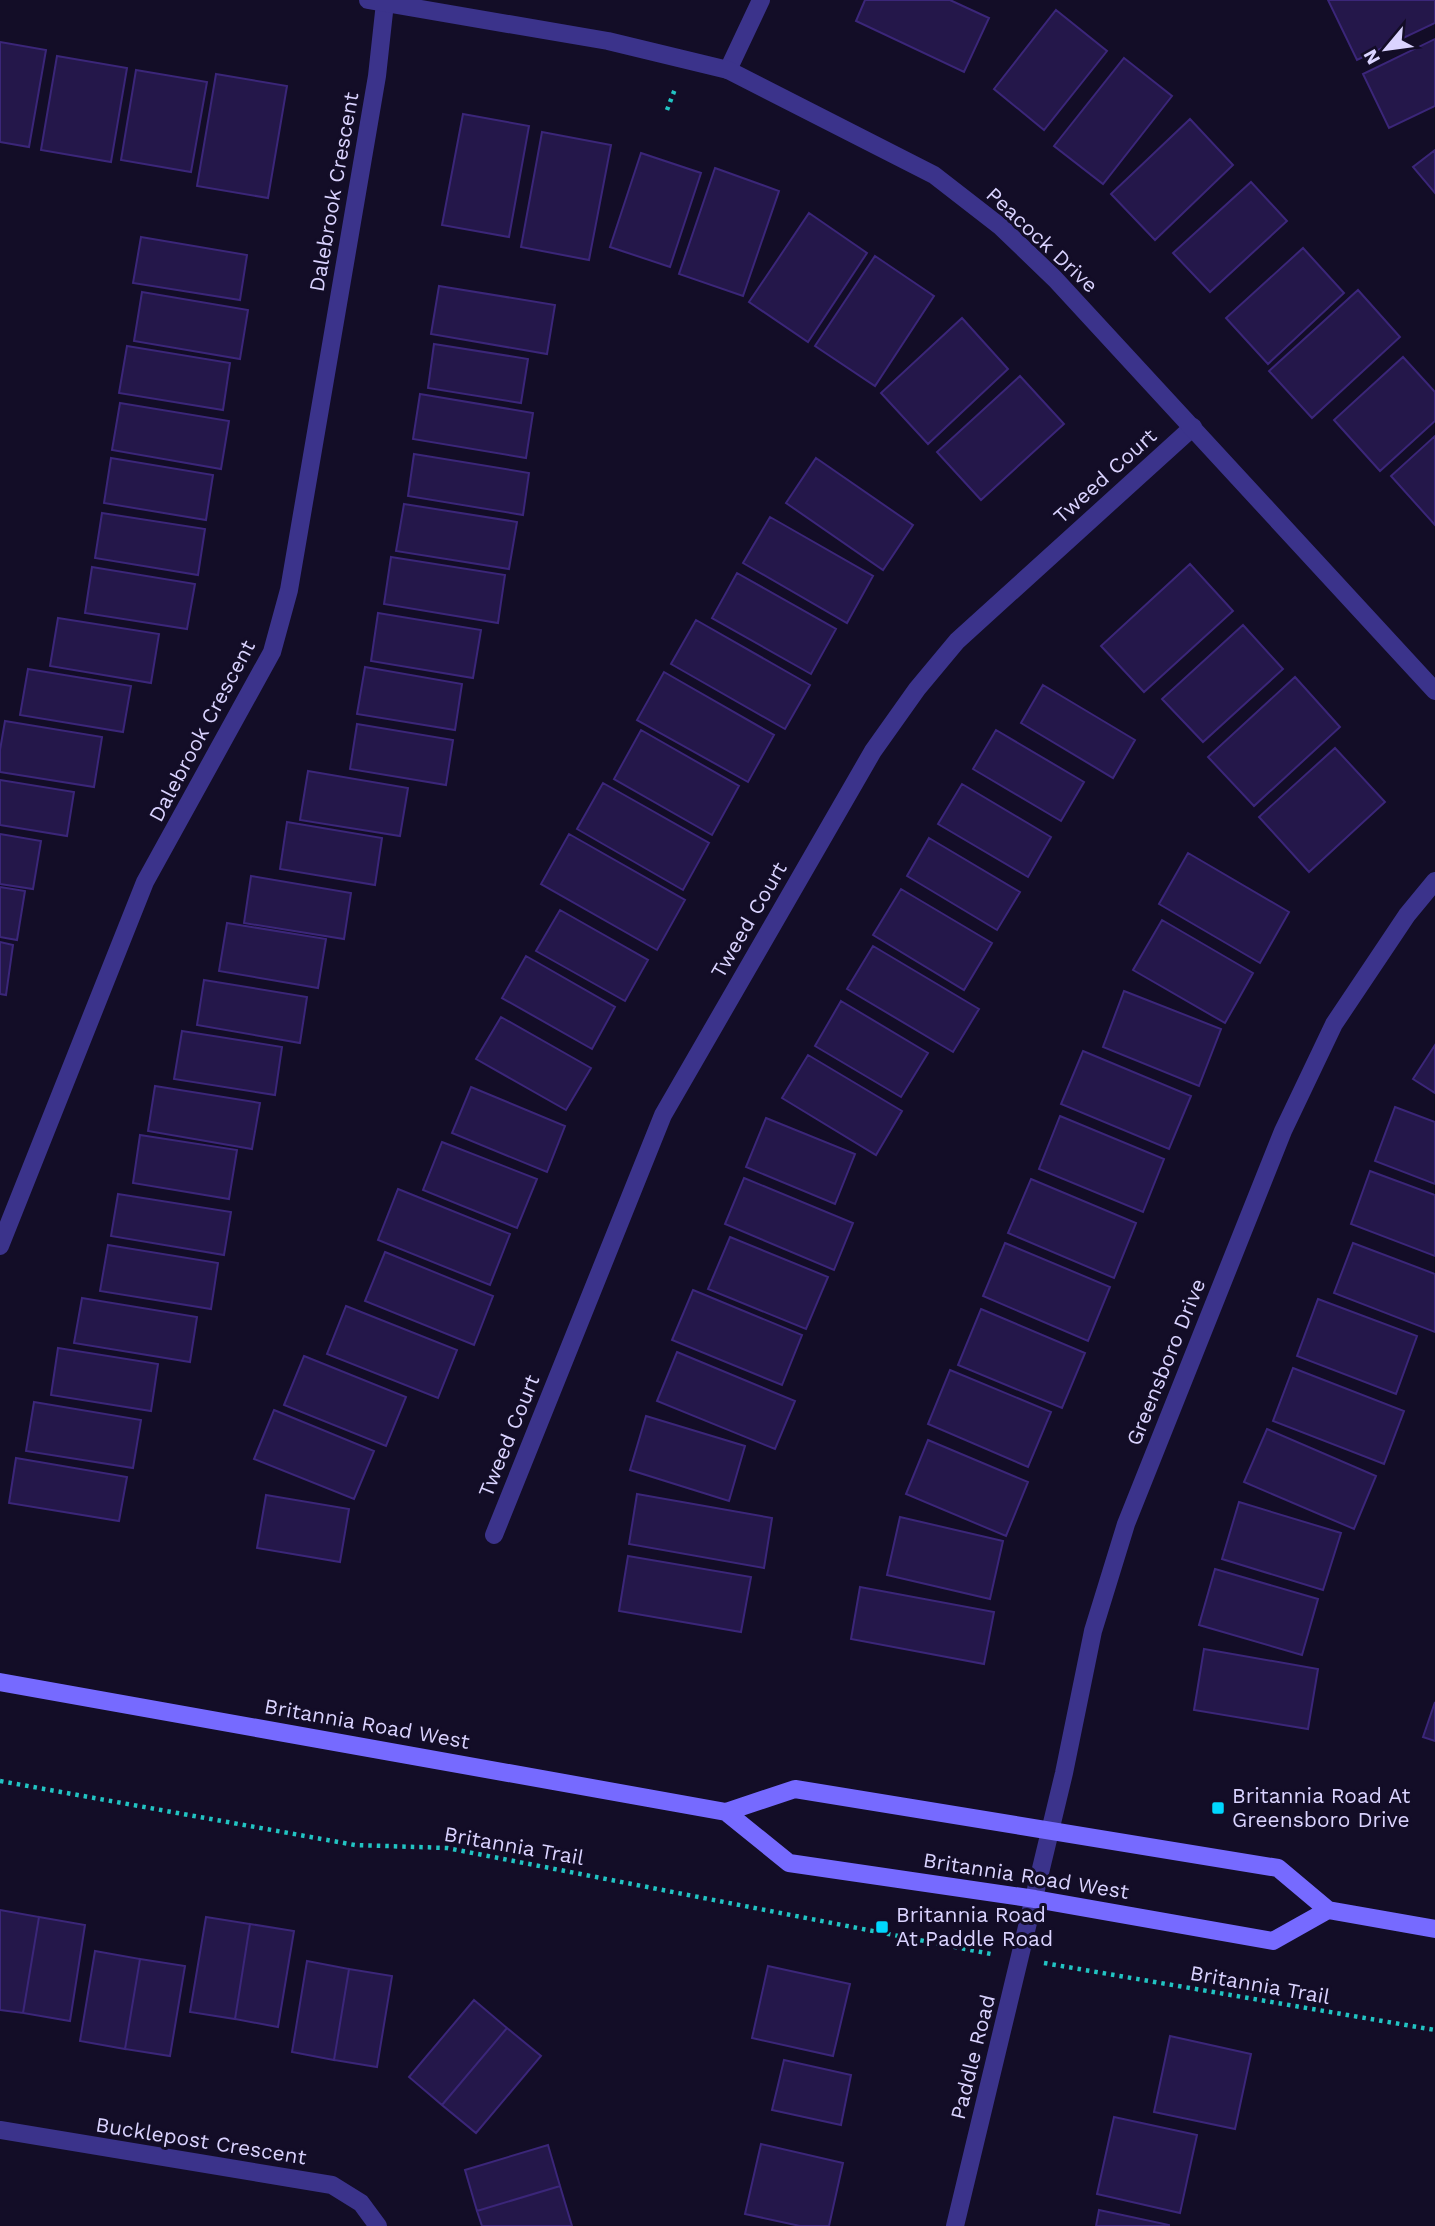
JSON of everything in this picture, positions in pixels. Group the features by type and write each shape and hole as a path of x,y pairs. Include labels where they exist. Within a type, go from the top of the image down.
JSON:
{"main road":[{"name":"Britannia Road West","path":"0,1682 726,1812 795,1789 1278,1868 1328,1910 1435,1929"},
{"name":"Britannia Road West","path":"726,1812 789,1863 1035,1899 1273,1941 1328,1910"}],"street":[{"path":"728,70 761,0"},
{"name":"Peacock Drive","path":"377,1 608,41 728,70 934,176 1001,227 1055,279 1435,691"},
{"name":"Dalebrook Crescent","path":"0,1246 145,882 272,652 289,590 377,76 377,1"},
{"name":"Tweed Court","path":"494,1535 663,1115 873,751 917,689 957,641 1193,427"},
{"name":"Greensboro Drive","path":"1035,1899 1093,1631 1126,1524 1283,1130 1334,1024 1407,915 1435,881"},
{"name":"Paddle Road","path":"955,2226 1035,1899"},
{"name":"Bucklepost Crescent","path":"0,2130 332,2186 361,2203 378,2226"}],"path":[{"path":"667,110 675,89"},
{"name":"Britannia Trail","path":"0,1781 355,1845 447,1848 938,1945"},
{"name":"Britannia Trail","path":"1080,1969 1435,2029"}],"building":[{"path":"865,0 950,0 989,18 964,72 856,21"},
{"path":"1328,0 1435,0 1435,23 1357,60"},
{"path":"1056,10 1107,51 1044,130 994,89"},
{"path":"1435,39 1435,106 1389,128 1363,74"},
{"path":"0,42 46,50 29,147 0,142"},
{"path":"57,56 127,68 111,162 41,150"},
{"path":"1124,58 1172,96 1103,184 1054,146"},
{"path":"136,70 207,82 191,172 121,160"},
{"path":"216,74 287,86 268,198 197,186"},
{"path":"463,114 529,126 509,237 442,225"},
{"path":"1190,119 1233,165 1155,240 1111,194"},
{"path":"542,132 611,145 589,260 521,247"},
{"path":"1435,150 1435,193 1413,167"},
{"path":"641,153 701,173 670,267 610,247"},
{"path":"715,168 779,191 743,296 679,274"},
{"path":"1251,182 1287,221 1210,292 1173,253"},
{"path":"809,213 867,253 808,342 749,302"},
{"path":"141,237 247,255 240,300 133,283"},
{"path":"1303,248 1344,293 1268,364 1226,318"},
{"path":"875,256 934,296 875,386 815,346"},
{"path":"439,286 555,305 547,354 431,334"},
{"path":"1358,290 1400,337 1312,418 1269,371"},
{"path":"142,292 248,310 240,359 134,341"},
{"path":"962,318 1008,369 928,444 881,393"},
{"path":"434,344 528,359 521,403 428,388"},
{"path":"127,346 230,363 223,410 119,393"},
{"path":"1403,357 1435,392 1435,421 1380,471 1334,420"},
{"path":"1020,376 1064,424 981,500 937,452"},
{"path":"420,394 533,413 526,458 413,439"},
{"path":"120,403 229,421 221,469 112,450"},
{"path":"1435,436 1435,525 1391,476"},
{"path":"414,454 529,473 523,515 408,496"},
{"path":"111,458 213,475 206,520 104,503"},
{"path":"816,458 913,525 883,570 786,503"},
{"path":"404,504 517,522 509,569 396,551"},
{"path":"102,513 205,529 198,575 95,558"},
{"path":"770,517 873,576 847,623 743,563"},
{"path":"391,557 505,575 498,623 384,604"},
{"path":"1190,564 1233,611 1144,692 1101,646"},
{"path":"92,567 195,584 187,629 85,613"},
{"path":"737,573 836,629 811,674 712,618"},
{"path":"378,613 481,630 473,678 371,661"},
{"path":"58,618 159,634 151,683 50,666"},
{"path":"696,620 810,685 785,729 671,664"},
{"path":"1243,625 1283,669 1203,742 1162,699"},
{"path":"365,667 462,684 455,730 357,714"},
{"path":"28,669 131,686 123,732 20,715"},
{"path":"664,672 774,735 748,782 637,720"},
{"path":"1295,677 1340,727 1254,806 1208,757"},
{"path":"1043,685 1135,740 1113,778 1021,723"},
{"path":"5,721 102,737 94,787 0,772 0,750"},
{"path":"357,724 453,740 446,785 350,769"},
{"path":"641,730 739,786 712,835 614,779"},
{"path":"996,730 1084,782 1061,821 973,769"},
{"path":"1335,748 1385,802 1309,872 1259,817"},
{"path":"308,771 408,788 400,836 300,820"},
{"path":"0,780 74,792 67,836 0,825"},
{"path":"603,783 709,843 683,890 577,829"},
{"path":"962,784 1051,837 1028,877 938,824"},
{"path":"287,822 382,838 375,885 280,869"},
{"path":"0,834 41,841 33,889 0,884"},
{"path":"569,834 685,900 657,950 541,884"},
{"path":"929,838 1020,892 997,930 907,876"},
{"path":"1188,853 1289,912 1260,963 1159,904"},
{"path":"251,876 351,893 344,939 244,923"},
{"path":"0,887 25,891 17,940 0,937"},
{"path":"901,889 992,943 964,990 873,935"},
{"path":"560,910 648,960 625,1001 536,951"},
{"path":"1162,920 1253,973 1225,1023 1133,970"},
{"path":"227,923 326,939 318,988 219,971"},
{"path":"0,942 13,945 6,995 0,994"},
{"path":"873,946 979,1009 953,1052 847,989"},
{"path":"526,956 615,1007 592,1049 502,998"},
{"path":"204,980 307,997 300,1043 197,1025"},
{"path":"1124,991 1221,1029 1199,1086 1103,1047"},
{"path":"841,1001 928,1053 901,1097 815,1046"},
{"path":"501,1017 591,1068 566,1110 476,1059"},
{"path":"182,1031 282,1047 275,1095 174,1079"},
{"path":"1435,1045 1435,1093 1413,1079"},
{"path":"1083,1051 1191,1096 1169,1149 1061,1104"},
{"path":"808,1055 902,1111 876,1155 782,1098"},
{"path":"155,1086 260,1103 252,1149 148,1131"},
{"path":"471,1087 565,1126 547,1172 452,1133"},
{"path":"1395,1107 1435,1122 1435,1184 1375,1161"},
{"path":"1060,1116 1164,1159 1143,1212 1039,1169"},
{"path":"766,1118 855,1154 835,1204 746,1167"},
{"path":"140,1135 237,1150 229,1199 133,1183"},
{"path":"442,1142 537,1179 517,1228 423,1190"},
{"path":"1370,1171 1435,1195 1435,1256 1351,1224"},
{"path":"744,1178 853,1223 834,1270 725,1224"},
{"path":"1031,1179 1136,1223 1114,1278 1008,1233"},
{"path":"398,1189 510,1234 490,1285 378,1240"},
{"path":"118,1194 231,1212 224,1255 111,1236"},
{"path":"730,1237 828,1277 806,1329 708,1289"},
{"path":"1005,1243 1110,1287 1088,1341 983,1296"},
{"path":"1353,1243 1435,1274 1435,1332 1334,1293"},
{"path":"108,1245 218,1263 211,1309 100,1291"},
{"path":"385,1252 493,1296 474,1345 365,1301"},
{"path":"693,1290 802,1335 782,1385 672,1340"},
{"path":"82,1298 197,1317 190,1362 74,1343"},
{"path":"1318,1299 1417,1336 1396,1394 1297,1356"},
{"path":"346,1306 457,1350 438,1398 327,1354"},
{"path":"981,1309 1085,1353 1062,1408 958,1365"},
{"path":"58,1348 158,1364 151,1411 51,1395"},
{"path":"677,1352 795,1401 775,1449 657,1401"},
{"path":"304,1356 406,1397 386,1446 284,1405"},
{"path":"1293,1368 1404,1411 1384,1464 1273,1421"},
{"path":"950,1370 1051,1412 1028,1467 928,1424"},
{"path":"34,1402 141,1420 133,1468 26,1451"},
{"path":"274,1410 374,1451 354,1499 254,1459"},
{"path":"646,1416 745,1446 729,1501 630,1470"},
{"path":"1267,1429 1376,1476 1354,1529 1244,1482"},
{"path":"928,1440 1028,1482 1006,1536 906,1494"},
{"path":"16,1458 127,1477 119,1521 9,1503"},
{"path":"637,1494 772,1518 764,1568 629,1544"},
{"path":"266,1495 349,1509 340,1562 257,1548"},
{"path":"1239,1502 1341,1533 1323,1590 1222,1559"},
{"path":"900,1517 1003,1541 990,1599 887,1575"},
{"path":"628,1556 751,1577 741,1632 619,1611"},
{"path":"1215,1569 1318,1599 1302,1655 1199,1625"},
{"path":"860,1587 994,1612 984,1664 851,1639"},
{"path":"1204,1649 1318,1669 1308,1729 1194,1710"},
{"path":"1435,1702 1435,1741 1423,1737"},
{"path":"0,1910 39,1917 23,2013 0,2010"},
{"path":"39,1917 85,1925 70,2021 23,2013"},
{"path":"206,1917 250,1924 235,2019 190,2012"},
{"path":"250,1924 294,1931 278,2027 235,2019"},
{"path":"95,1951 140,1959 125,2049 80,2041"},
{"path":"140,1959 185,1966 170,2056 125,2049"},
{"path":"307,1961 349,1969 334,2060 292,2052"},
{"path":"768,1966 850,1984 833,2056 752,2038"},
{"path":"349,1969 392,1976 377,2067 334,2060"},
{"path":"474,2000 507,2028 442,2105 409,2077"},
{"path":"507,2028 541,2056 476,2133 442,2105"},
{"path":"1170,2036 1251,2054 1235,2129 1154,2112"},
{"path":"784,2060 851,2075 841,2125 772,2110"},
{"path":"1114,2117 1197,2135 1180,2213 1097,2194"},
{"path":"761,2144 843,2163 829,2226 800,2226 745,2214"},
{"path":"548,2145 560,2186 477,2211 465,2170"},
{"path":"560,2186 572,2226 482,2226 477,2211"},
{"path":"1099,2210 1169,2225 1169,2226 1096,2226"}],"place":[{"name":"Britannia Road At Greensboro Drive","path":"1218,1808"},
{"name":"Britannia Road At Paddle Road","path":"882,1927"}]}
